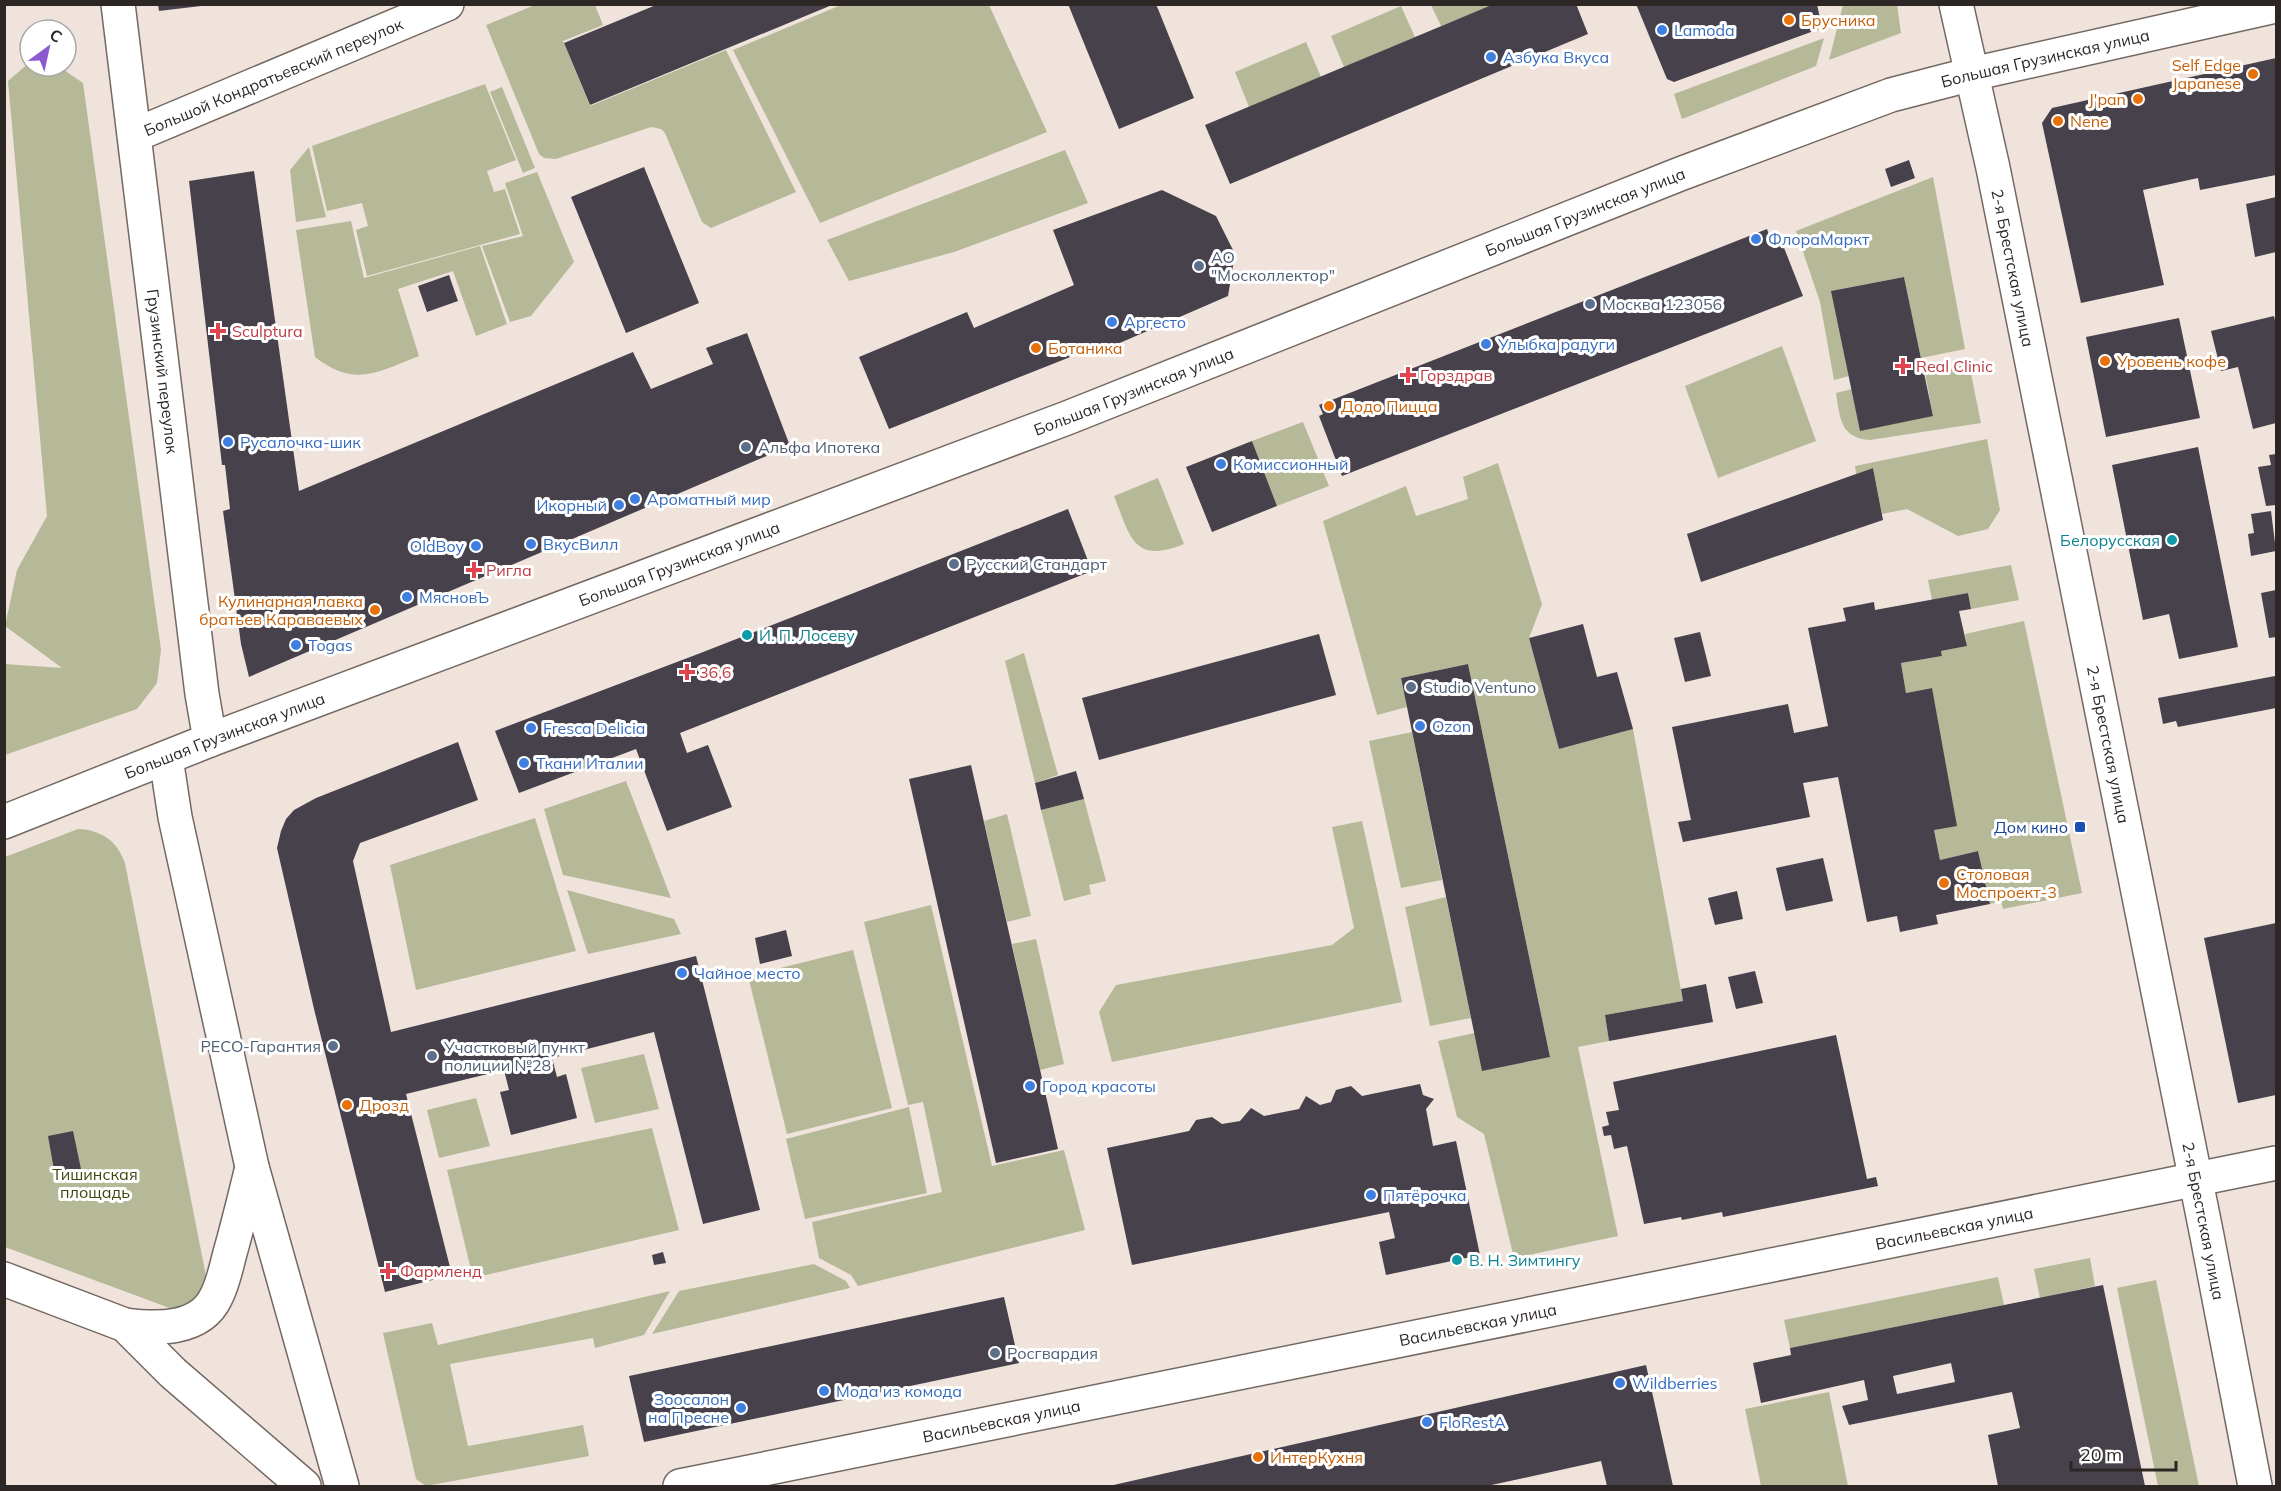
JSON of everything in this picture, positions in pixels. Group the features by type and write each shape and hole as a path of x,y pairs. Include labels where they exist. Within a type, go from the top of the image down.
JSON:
{"street":[{"name":"Грузинский переулок","path":"118,4 202,694 210,740"},
{"name":"Большой Кондратьевский переулок","path":"135,135 447,4"},
{"name":"2-я Брестская улица","path":"1956,4 1993,168 2255,1486"},
{"name":"Большая Грузинская улица","path":"4,822 210,740 1067,418 1725,158 1891,95 1972,74 2277,6"},
{"path":"166,758 175,817 252,1167 342,1486"},
{"name":"Васильевская улица","path":"680,1486 2277,1163"},
{"path":"4,1279 125,1325 151,1328 170,1327 188,1322 204,1314 216,1299 252,1167"},
{"path":"125,1325 173,1373 304,1486"}],"green space":[{"path":"535,5 595,5 603,25 563,41 590,106 726,50 796,192 711,228 702,222 665,133 661,129 651,127 556,159 544,158 539,154 486,25"},
{"path":"841,5 989,5 1047,132 820,223 733,50"},
{"path":"1431,5 1494,5 1441,26"},
{"path":"1843,5 1897,5 1901,33 1829,60"},
{"path":"1401,6 1415,37 1344,67 1331,36"},
{"path":"1824,38 1816,66 1682,119 1674,94"},
{"path":"1306,42 1321,77 1249,107 1235,72"},
{"path":"18,72 18,78 76,78 83,83 161,650 157,683 137,709 5,755 5,664 62,668 5,626 17,570 47,516 8,81"},
{"path":"485,84 516,160 487,171 494,192 505,189 520,234 367,276 356,230 368,226 362,203 327,211 312,146"},
{"path":"502,87 535,168 523,173 490,92"},
{"path":"309,147 326,217 296,222 290,170"},
{"path":"1065,150 1088,203 954,252 849,281 827,240"},
{"path":"537,172 574,262 531,316 510,322 482,246 523,236 505,183"},
{"path":"1933,177 1965,349 1921,358 1904,277 1832,291 1849,376 1834,380 1820,302 1796,231"},
{"path":"351,221 364,278 480,246 507,324 476,336 453,271 398,289 419,356 379,372 367,374 355,375 329,367 315,357 296,230"},
{"path":"1782,346 1816,441 1718,478 1685,386"},
{"path":"1969,364 1981,423 1870,440 1853,435 1843,425 1836,393 1852,389 1933,416 1925,372"},
{"path":"1303,422 1329,486 1277,506 1252,441"},
{"path":"1987,439 2000,510 1988,529 1958,536 1907,509 1882,514 1873,468 1856,474 1855,466"},
{"path":"1498,463 1542,604 1529,638 1559,749 1633,729 1683,1001 1605,1015 1609,1041 1578,1047 1618,1236 1514,1258 1484,1134 1457,1117 1438,1041 1474,1033 1550,1057 1468,664 1401,678 1407,707 1377,715 1323,521 1406,486 1416,516 1468,499 1463,477"},
{"path":"1158,478 1184,544 1167,550 1154,551 1144,549 1136,543 1114,496"},
{"path":"2011,565 2019,600 1971,609 1968,593 1932,600 1928,580"},
{"path":"2024,621 2082,893 2003,909 2001,901 1990,904 1978,851 1940,860 1934,830 1931,688 1906,693 1901,663 1942,656 1941,651 1967,646 1965,634"},
{"path":"1024,653 1058,775 1035,783 1005,661"},
{"path":"1412,732 1442,880 1401,888 1369,741"},
{"path":"626,781 671,898 563,875 544,809"},
{"path":"1084,799 1106,881 1089,885 1091,894 1064,901 1041,810"},
{"path":"1007,814 1031,916 1007,922 984,821"},
{"path":"535,818 576,951 416,990 390,865"},
{"path":"1362,821 1402,1002 1112,1062 1099,1012 1116,985 1332,945 1354,928 1332,827"},
{"name":"Тишинская площадь","path":"78,829 101,834 108,838 118,849 125,863 207,1287 201,1299 175,1310 5,1247 5,857"},
{"path":"567,890 674,919 681,934 588,954"},
{"path":"1446,897 1471,1018 1430,1026 1405,907"},
{"path":"931,905 992,1166 1064,1150 1085,1230 858,1286 851,1275 819,1258 812,1222 942,1192 923,1102 908,1105 864,922"},
{"path":"1036,939 1064,1064 1040,1070 1012,944"},
{"path":"853,950 892,1108 787,1134 748,976"},
{"path":"644,1054 659,1109 595,1123 581,1068"},
{"path":"476,1098 490,1146 439,1158 427,1110"},
{"path":"909,1107 927,1193 805,1219 786,1139"},
{"path":"652,1128 679,1230 473,1278 447,1170"},
{"path":"2090,1258 2095,1286 2040,1298 2034,1269"},
{"path":"814,1264 846,1281 850,1288 652,1334 679,1291"},
{"path":"1998,1277 2004,1305 1790,1348 1784,1320"},
{"path":"2156,1280 2199,1486 2158,1486 2117,1288"},
{"path":"670,1291 644,1335 595,1348 593,1338 450,1364 468,1446 583,1425 589,1456 426,1486 416,1479 383,1333 432,1323 438,1345"},
{"path":"1829,1392 1848,1486 1761,1486 1745,1409"}],"building":[{"path":"158,4 201,4 201,6 159,11"},
{"path":"1068,4 1156,4 1194,98 1119,129"},
{"path":"1494,4 1576,4 1588,34 1230,184 1205,125"},
{"path":"1636,4 1817,4 1822,28 1674,82 1667,79"},
{"path":"656,5 832,5 590,105 564,43"},
{"path":"2276,58 2276,175 2200,190 2198,178 2143,190 2164,285 2081,303 2042,123 2052,108"},
{"path":"1909,160 1915,178 1891,187 1885,169"},
{"path":"644,167 699,303 626,333 571,197"},
{"path":"254,171 299,491 633,352 651,389 713,364 706,348 747,333 790,446 249,677 241,644 223,511 230,509 225,465 222,465 189,181"},
{"path":"1162,190 1216,216 1235,254 1228,296 1099,352 1098,346 889,429 859,357 967,312 974,328 1074,285 1053,230"},
{"path":"2276,197 2276,252 2255,257 2246,204"},
{"path":"1767,229 1770,238 1779,235 1803,296 1342,476 1319,416 1323,414 1319,405"},
{"path":"449,275 458,301 427,312 418,286"},
{"path":"1904,277 1933,416 1860,431 1831,291"},
{"path":"2274,316 2276,325 2276,423 2253,429 2238,367 2221,371 2211,331"},
{"path":"2179,318 2200,418 2106,437 2086,337"},
{"path":"1252,441 1277,506 1212,532 1186,467"},
{"name":"Белорусская","path":"2198,447 2238,647 2179,659 2169,614 2143,620 2112,465"},
{"path":"2276,454 2276,505 2266,506 2258,467 2271,465 2269,455"},
{"path":"1873,468 1883,520 1701,582 1687,534"},
{"path":"1068,509 1092,571 680,733 687,753 708,745 732,807 667,831 636,749 519,793 495,731"},
{"path":"2271,511 2276,551 2251,556 2248,534 2254,533 2251,514"},
{"path":"2276,590 2276,637 2269,638 2261,593"},
{"path":"1968,593 1971,609 1959,611 1967,646 1941,651 1942,656 1901,663 1906,693 1932,688 1957,826 1934,830 1940,860 1978,851 1990,904 1936,915 1938,924 1900,932 1897,916 1867,922 1838,777 1803,783 1810,817 1683,842 1678,822 1691,820 1672,727 1788,704 1794,733 1828,726 1808,628 1846,621 1843,608 1874,602 1875,610"},
{"path":"1583,624 1597,677 1617,672 1633,729 1559,749 1529,638"},
{"path":"1700,632 1711,676 1685,682 1674,638"},
{"path":"1319,634 1336,695 1099,760 1082,698"},
{"path":"1468,664 1550,1057 1482,1071 1401,678"},
{"path":"2275,676 2276,708 2178,727 2176,721 2163,724 2158,698"},
{"path":"458,742 478,800 360,843 353,861 391,1032 696,956 760,1210 703,1224 654,1032 552,1058 557,1077 566,1074 577,1118 511,1135 500,1092 509,1090 504,1070 406,1094 452,1275 385,1292 314,1009 277,848 286,819 294,810 316,798"},
{"path":"971,765 1058,1149 996,1163 909,779"},
{"path":"1076,771 1084,799 1041,810 1035,783"},
{"path":"1823,858 1833,901 1786,911 1776,868"},
{"path":"1737,891 1743,919 1715,925 1708,898"},
{"path":"2276,923 2276,1095 2238,1103 2204,938"},
{"path":"786,930 792,956 760,964 755,938"},
{"path":"1755,971 1763,1003 1736,1009 1728,977"},
{"path":"1706,984 1713,1022 1609,1041 1605,1015 1683,1001 1681,989"},
{"path":"1836,1035 1867,1179 1876,1177 1878,1186 1723,1217 1722,1212 1682,1220 1681,1217 1644,1224 1627,1146 1614,1149 1611,1135 1604,1136 1602,1127 1609,1125 1606,1112 1619,1110 1613,1082"},
{"path":"1420,1084 1423,1095 1434,1099 1426,1109 1433,1146 1456,1141 1480,1255 1386,1275 1379,1242 1395,1238 1389,1212 1132,1265 1107,1148 1189,1131 1196,1120 1212,1117 1222,1124 1240,1121 1251,1108 1264,1116 1299,1109 1306,1096 1320,1105 1331,1102 1336,1090 1351,1086 1362,1096"},
{"path":"73,1131 82,1174 56,1181 48,1136"},
{"path":"663,1252 666,1263 654,1265 652,1255"},
{"path":"2103,1285 2145,1486 1998,1486 1988,1435 2020,1428 2012,1392 1849,1425 1842,1406 1868,1400 1864,1380 1761,1403 1753,1363 1791,1355 1790,1348","holes":["1951,1363 1955,1382 1897,1394 1893,1376"]},
{"path":"1004,1297 1019,1363 644,1442 629,1376"},
{"path":"1646,1365 1673,1486 1607,1486 1601,1461 1487,1486 1109,1486"}],"place":[{"name":"Брусника","path":"1789,20"},
{"name":"Lamoda","path":"1662,30"},
{"name":"Азбука Вкуса","path":"1491,57"},
{"name":"Self Edge Japanese","path":"2253,74"},
{"name":"J'pan","path":"2138,99"},
{"name":"Nene","path":"2058,121"},
{"name":"ФлораМаркт","path":"1756,239"},
{"name":"АО \"Москоллектор\"","path":"1199,266"},
{"name":"Москва 123056","path":"1590,304"},
{"name":"Аргесто","path":"1112,322"},
{"name":"Sculptura","path":"218,331"},
{"name":"Улыбка радуги","path":"1486,344"},
{"name":"Ботаника","path":"1036,348"},
{"name":"Уровень кофе","path":"2105,361"},
{"name":"Real Clinic","path":"1903,366"},
{"name":"Горздрав","path":"1408,375"},
{"name":"Додо Пицца","path":"1329,406"},
{"name":"Русалочка-шик","path":"228,442"},
{"name":"Альфа Ипотека","path":"746,447"},
{"name":"Комиссионный","path":"1221,464"},
{"name":"Ароматный мир","path":"635,499"},
{"name":"Икорный","path":"619,505"},
{"name":"Белорусская","path":"2172,540"},
{"name":"ВкусВилл","path":"531,544"},
{"name":"OldBoy","path":"476,546"},
{"name":"Русский Стандарт","path":"954,564"},
{"name":"Ригла","path":"474,570"},
{"name":"МясновЪ","path":"407,597"},
{"name":"Кулинарная лавка братьев Караваевых","path":"375,610"},
{"name":"И. П. Лосеву","path":"747,635"},
{"name":"Togas","path":"296,645"},
{"name":"36,6","path":"687,672"},
{"name":"Studio Ventuno","path":"1411,687"},
{"name":"Ozon","path":"1420,726"},
{"name":"Fresca Delicia","path":"531,728"},
{"name":"Ткани Италии","path":"524,763"},
{"name":"Дом кино","path":"2080,827"},
{"name":"Столовая Моспроект-3","path":"1944,883"},
{"name":"Чайное место","path":"682,973"},
{"name":"РЕСО-Гарантия","path":"333,1046"},
{"name":"Участковый пункт полиции №28","path":"432,1056"},
{"name":"Город красоты","path":"1030,1086"},
{"name":"Дрозд","path":"347,1105"},
{"name":"Пятёрочка","path":"1371,1195"},
{"name":"В. Н. Зимтингу","path":"1457,1260"},
{"name":"Фармленд","path":"388,1271"},
{"name":"Росгвардия","path":"995,1353"},
{"name":"Wildberries","path":"1620,1383"},
{"name":"Мода из комода","path":"824,1391"},
{"name":"Зоосалон на Пресне","path":"741,1408"},
{"name":"FloRestA","path":"1427,1422"},
{"name":"ИнтерКухня","path":"1258,1457"}]}
